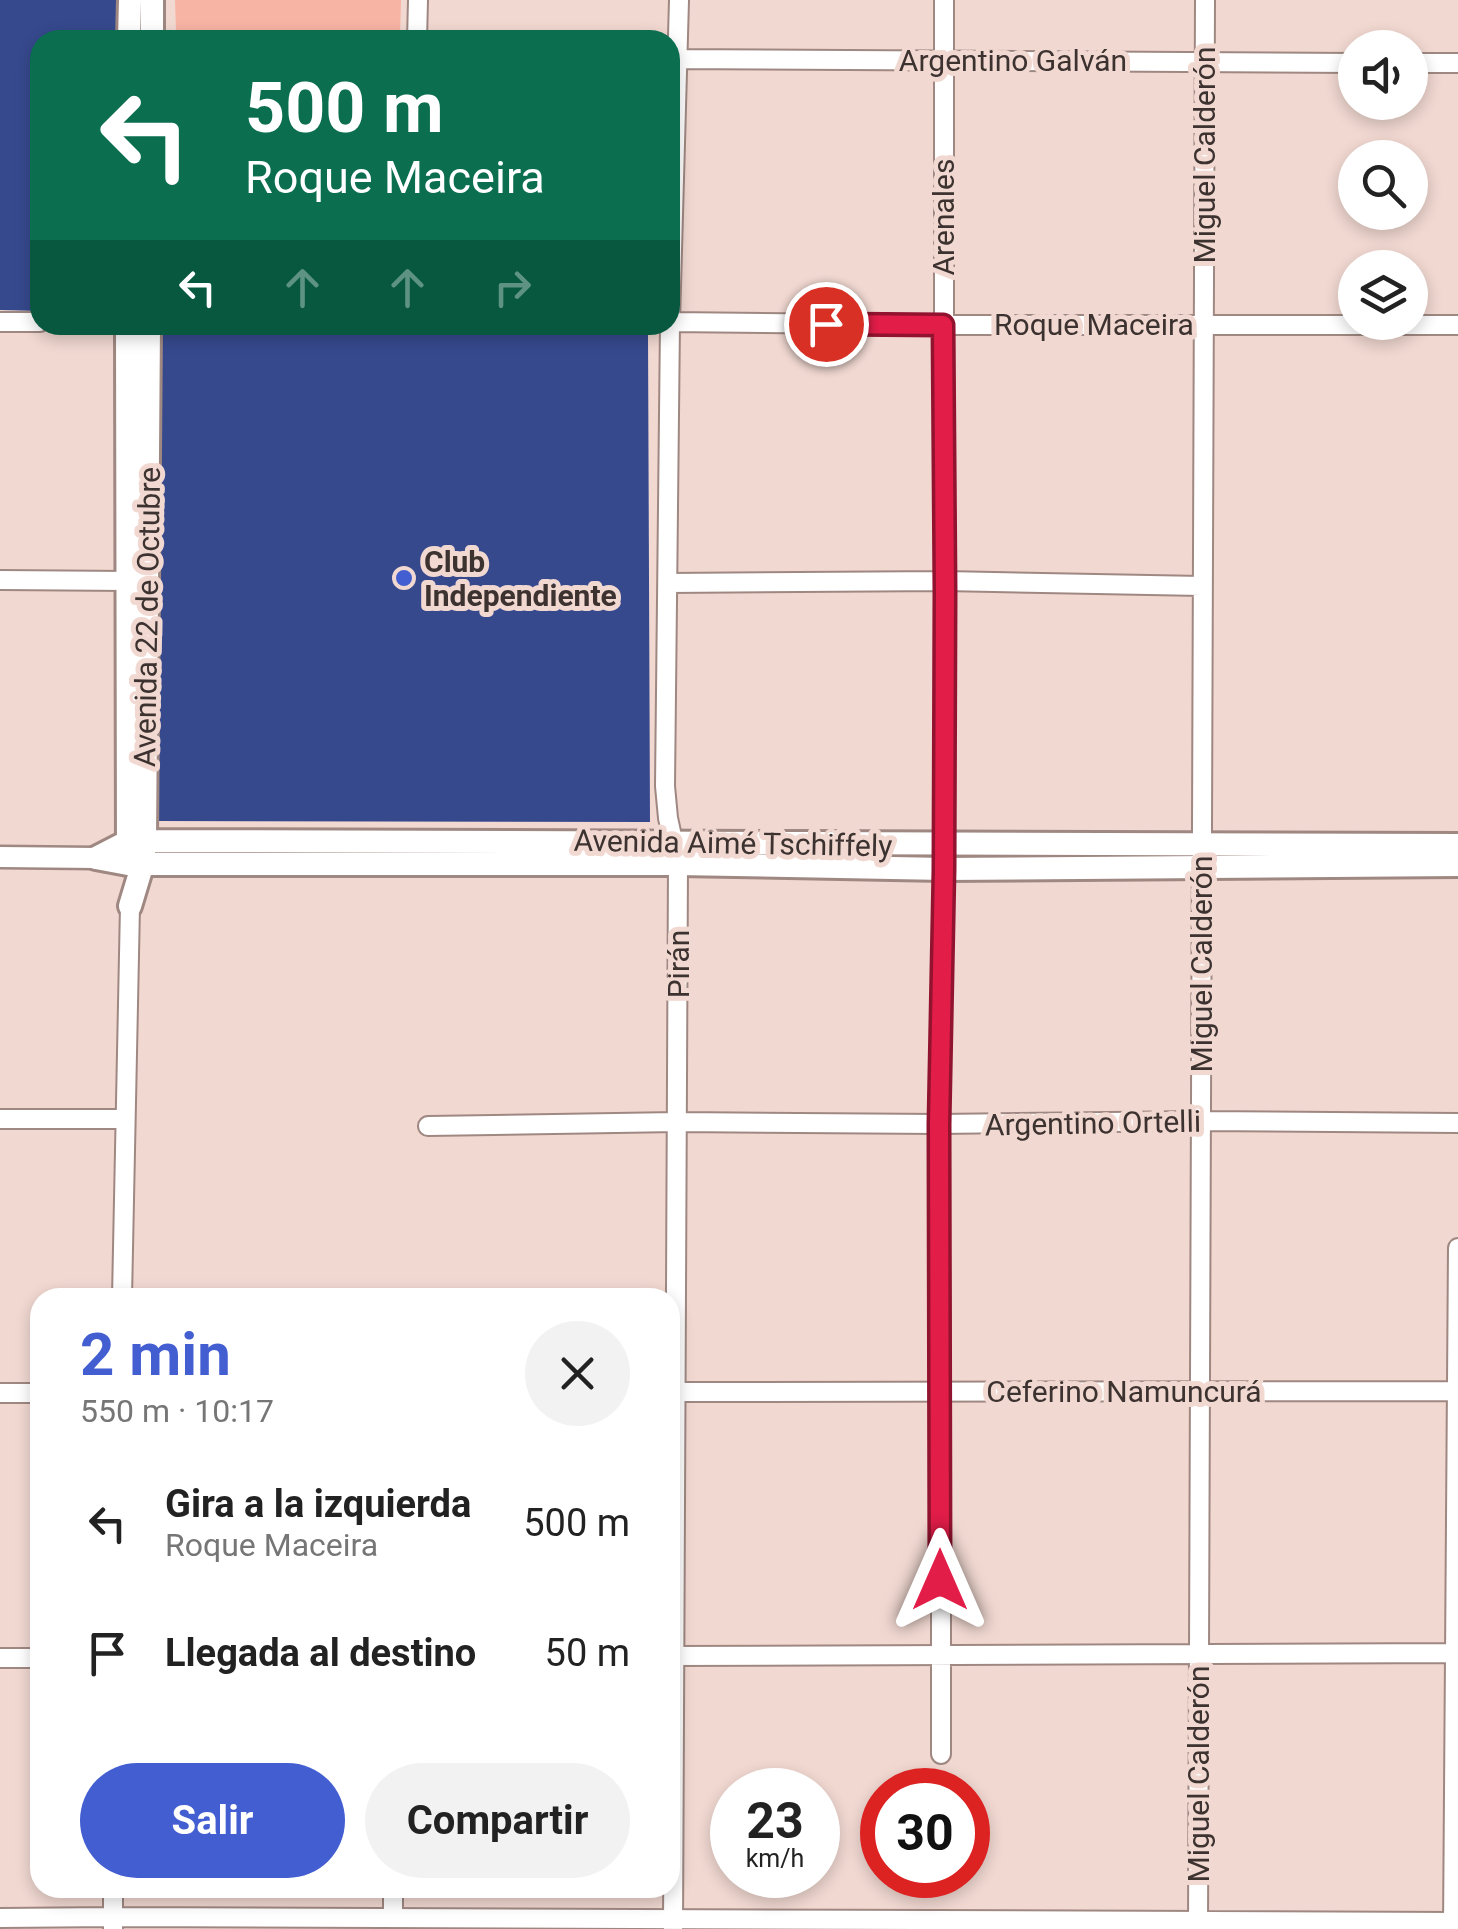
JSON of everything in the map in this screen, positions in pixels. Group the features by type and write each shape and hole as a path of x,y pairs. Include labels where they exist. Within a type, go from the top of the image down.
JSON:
{"main road":[{"path":"129,30 130,0"},
{"path":"152,0 152,30"},
{"name":"Avenida 22 de Octubre","path":"127,335 136,852"},
{"name":"Avenida 22 de Octubre","path":"130,906 136,852 149,335"},
{"name":"Avenida Aimé Tschiffely","path":"136,852 944,857 1202,855 1458,845"},
{"path":"96,858 136,852"},
{"name":"Avenida Aimé Tschiffely","path":"1202,855 1458,864"}],"street":[{"path":"417,30 418,0"},
{"name":"Pirán","path":"676,30 679,0"},
{"name":"Arenales","path":"940,1754 944,0"},
{"name":"Miguel Calderón","path":"1198,1925 1205,0"},
{"name":"Argentino Galván","path":"680,59 1338,62"},
{"path":"1428,63 1458,63"},
{"path":"0,322 30,322"},
{"name":"Roque Maceira","path":"680,322 1458,325"},
{"name":"Pirán","path":"670,335 665,786 675,853 674,1288"},
{"path":"0,580 129,581"},
{"path":"668,583 945,581 1202,586"},
{"path":"0,858 96,858"},
{"name":"Avenida 22 de Octubre","path":"122,1288 130,906"},
{"path":"0,1120 124,1119"},
{"name":"Argentino Ortelli","path":"428,1126 676,1122 1458,1123"},
{"path":"0,1918 113,1923 393,1918 673,1924 1455,1925 1458,1248"},
{"name":"Ceferino Namuncurá","path":"680,1392 1458,1391"},
{"path":"0,1393 30,1393"},
{"path":"680,1656 1456,1654"},
{"path":"0,1658 30,1658"},
{"path":"393,1898 393,1918"},
{"name":"Pirán","path":"673,1898 673,1924"}],"shaded area":[{"path":"175,0 401,0 400,30 176,30"}],"building":[{"path":"0,0 119,0 118,30 30,30 30,311 0,310"},
{"name":"Club Independiente","path":"160,335 648,335 650,822 158,821"}],"place":[{"name":"Club Independiente","path":"404,578"}],"route":[{"path":"826,324 943,325 940,1580"}]}
